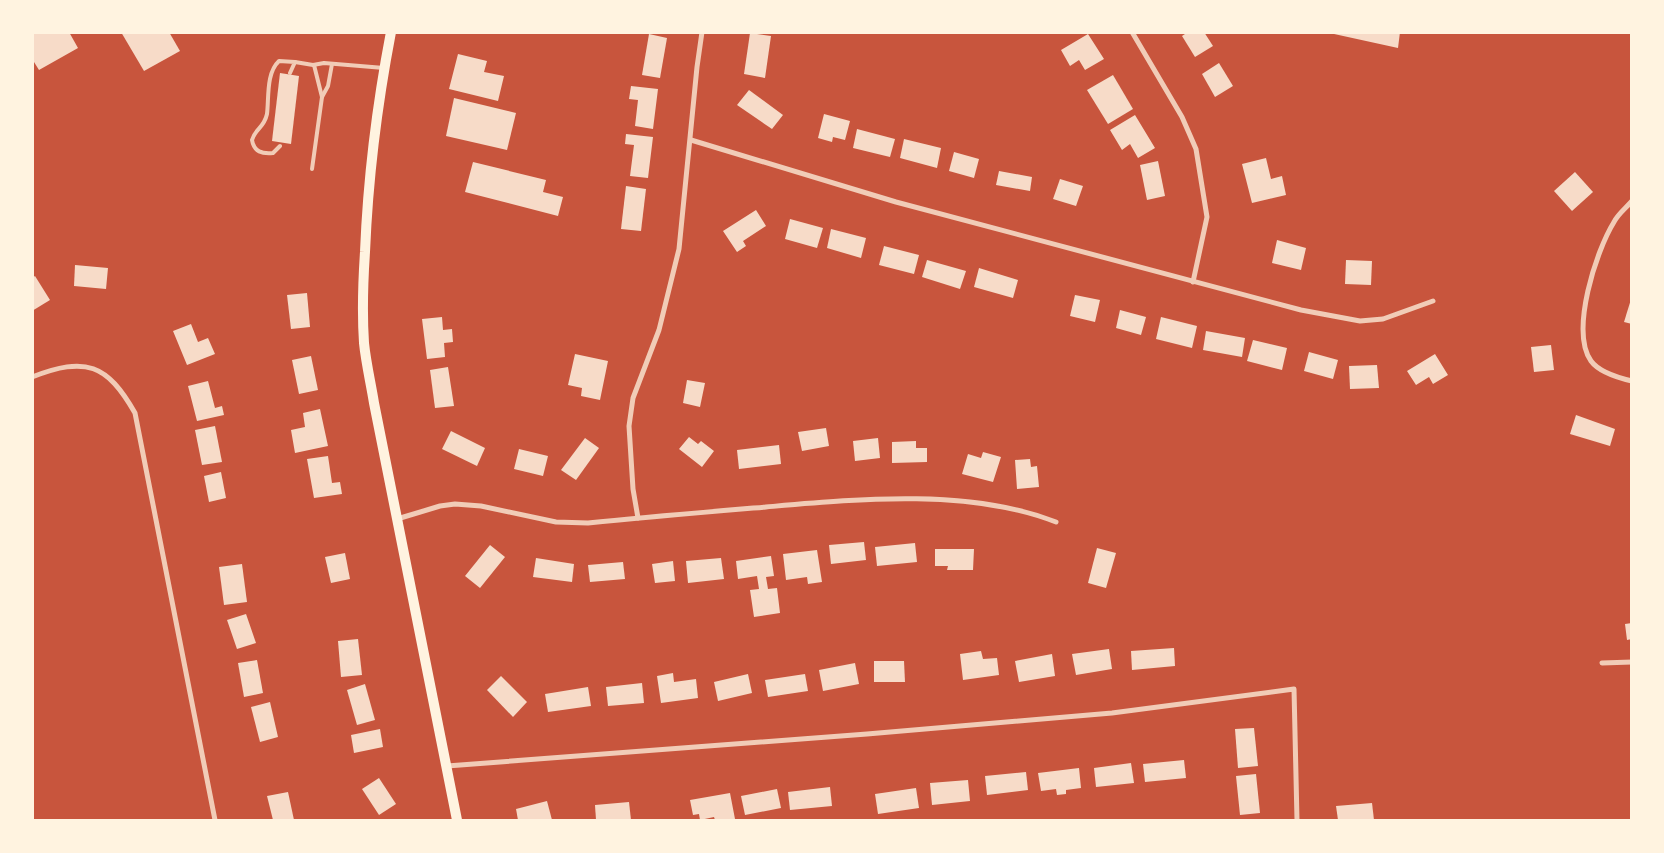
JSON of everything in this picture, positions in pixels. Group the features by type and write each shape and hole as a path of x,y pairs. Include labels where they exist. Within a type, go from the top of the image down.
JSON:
{"main road":[{"path":"391,32 371,161 363,299 366,354 374,403 457,820"}],"street":[{"path":"638,518 633,489 629,426 633,398 659,330 679,249 702,32"},
{"path":"1132,32 1182,117 1196,149 1207,217 1193,282"},
{"path":"691,140 896,202 1301,310 1360,321 1383,319 1433,302"},
{"path":"1632,201 1614,221 1596,261 1583,314 1585,344 1590,360 1597,368 1632,381"},
{"path":"32,377 47,371 70,366 89,366 106,375 123,391 135,413 215,820"},
{"path":"397,519 440,506 455,504 481,506 556,522 588,522 838,501 896,499 940,500 991,506 1032,513 1056,522"},
{"path":"1602,663 1632,662"},
{"path":"447,766 1112,713 1294,689 1297,820"}],"lane":[{"path":"280,146 273,153 263,154 256,150 252,140 254,134 263,126 270,82 275,65 279,62 384,68"},
{"path":"290,73 295,62"},
{"path":"312,169 322,97 328,86 332,64"},
{"path":"314,65 322,97"}],"building":[{"path":"32,32 69,32 78,48 39,70 34,62 32,63"},
{"path":"121,32 169,32 180,51 144,71"},
{"path":"1188,32 1204,32 1213,46 1195,57 1182,36"},
{"path":"1325,32 1400,32 1398,48"},
{"path":"750,33 771,36 765,78 744,74"},
{"path":"649,34 667,38 660,78 642,75"},
{"path":"1088,34 1104,59 1085,70 1079,60 1070,66 1061,50"},
{"path":"458,54 487,61 484,72 504,76 498,101 449,89"},
{"path":"1219,63 1233,86 1215,97 1202,74"},
{"path":"280,73 299,76 291,144 272,141"},
{"path":"1113,75 1133,109 1108,124 1087,90"},
{"path":"631,86 658,89 653,129 635,126 638,100 629,99"},
{"path":"749,90 783,115 772,129 737,105"},
{"path":"454,98 516,113 507,150 446,136"},
{"path":"824,114 850,121 845,140 833,137 832,142 818,138"},
{"path":"1135,115 1155,148 1138,158 1130,144 1122,150 1110,130"},
{"path":"857,129 895,139 890,157 853,148"},
{"path":"626,134 653,137 648,178 630,176 634,145 625,144"},
{"path":"904,139 941,148 937,168 900,158"},
{"path":"954,152 979,159 974,178 949,171"},
{"path":"1266,158 1271,179 1282,176 1286,195 1252,203 1242,164"},
{"path":"1158,161 1165,196 1147,200 1140,165"},
{"path":"473,162 546,180 543,192 563,197 558,216 465,192"},
{"path":"999,171 1032,177 1030,191 996,185"},
{"path":"1575,172 1593,192 1572,211 1554,191"},
{"path":"1060,179 1083,186 1076,206 1053,199"},
{"path":"626,186 646,189 641,231 621,229"},
{"path":"756,210 766,226 743,241 746,246 737,252 723,231"},
{"path":"790,219 823,228 817,248 785,239"},
{"path":"831,229 866,238 861,258 827,248"},
{"path":"1277,240 1306,248 1301,270 1272,263"},
{"path":"884,246 919,255 914,274 879,265"},
{"path":"927,260 966,271 960,289 922,277"},
{"path":"1346,260 1372,261 1371,285 1345,284"},
{"path":"75,265 108,268 106,289 74,286"},
{"path":"979,268 1018,280 1013,298 974,287"},
{"path":"35,276 50,300 32,311 32,278"},
{"path":"307,293 310,327 291,329 287,295"},
{"path":"1075,295 1100,300 1095,322 1070,316"},
{"path":"1632,296 1632,324 1624,322"},
{"path":"1120,310 1146,317 1141,335 1116,328"},
{"path":"442,317 443,330 452,329 453,342 444,343 445,357 427,359 422,319"},
{"path":"1161,317 1197,326 1192,348 1156,339"},
{"path":"191,324 198,342 208,338 215,354 187,365 173,331"},
{"path":"1206,331 1245,338 1242,357 1203,350"},
{"path":"1253,340 1287,348 1282,370 1247,361"},
{"path":"1551,345 1554,370 1534,372 1531,347"},
{"path":"1309,352 1338,360 1333,379 1304,371"},
{"path":"575,354 608,361 600,400 581,396 582,388 568,385"},
{"path":"1435,354 1448,375 1433,384 1429,377 1416,385 1407,371"},
{"path":"311,356 318,390 299,394 292,360"},
{"path":"1377,365 1379,388 1350,389 1349,366"},
{"path":"448,367 454,406 435,408 430,370"},
{"path":"687,380 705,383 700,407 683,403"},
{"path":"208,381 215,408 222,406 224,415 197,421 188,386"},
{"path":"320,409 328,446 295,453 291,430 305,427 303,413"},
{"path":"1576,415 1615,429 1610,446 1570,434"},
{"path":"215,426 222,462 202,465 195,430"},
{"path":"826,428 829,446 802,451 798,432"},
{"path":"451,431 485,448 477,466 442,449"},
{"path":"689,437 698,444 701,441 714,451 702,467 679,449"},
{"path":"585,438 599,448 576,480 561,470"},
{"path":"878,438 880,458 855,461 853,441"},
{"path":"916,441 916,448 927,448 927,462 892,463 892,442"},
{"path":"779,445 781,464 739,469 737,450"},
{"path":"519,449 548,456 543,476 514,469"},
{"path":"983,452 1001,457 993,482 962,474 968,454 981,458"},
{"path":"328,456 332,483 340,482 342,494 314,498 307,459"},
{"path":"1030,459 1031,467 1037,466 1039,487 1017,489 1015,460"},
{"path":"221,472 226,498 209,502 204,476"},
{"path":"864,542 866,560 831,564 829,545"},
{"path":"915,543 917,562 877,566 875,547"},
{"path":"490,545 505,557 480,588 465,576"},
{"path":"1097,548 1116,553 1106,588 1088,583"},
{"path":"935,549 974,549 973,570 947,570 948,566 935,566"},
{"path":"817,550 822,582 808,584 807,577 786,580 783,554"},
{"path":"345,553 350,579 331,583 325,557"},
{"path":"771,556 774,576 766,577 768,589 777,588 780,613 754,617 750,590 759,589 757,576 738,579 736,561"},
{"path":"536,558 574,564 572,582 533,577"},
{"path":"721,558 724,579 688,583 686,561"},
{"path":"673,561 675,581 655,583 652,564"},
{"path":"623,562 625,579 590,582 588,565"},
{"path":"242,564 247,602 224,605 219,567"},
{"path":"246,614 256,643 237,649 227,620"},
{"path":"1632,623 1632,639 1627,640 1625,624"},
{"path":"358,639 362,675 341,677 338,641"},
{"path":"1174,648 1175,666 1132,670 1131,651"},
{"path":"1109,649 1112,669 1076,675 1072,654"},
{"path":"981,651 983,659 997,658 999,675 963,680 960,654"},
{"path":"1052,654 1055,676 1019,682 1015,661"},
{"path":"257,660 263,693 244,697 238,663"},
{"path":"874,661 904,661 905,682 874,682"},
{"path":"855,663 859,684 823,691 819,670"},
{"path":"673,673 674,682 696,679 698,698 661,703 657,676"},
{"path":"748,674 752,693 718,701 714,682"},
{"path":"805,674 808,691 768,697 765,680"},
{"path":"501,676 527,702 513,717 487,690"},
{"path":"642,683 644,703 608,706 606,687"},
{"path":"365,684 375,720 357,725 347,690"},
{"path":"588,687 591,706 548,712 545,694"},
{"path":"270,702 278,737 260,742 251,707"},
{"path":"1254,728 1258,766 1238,768 1235,729"},
{"path":"380,729 383,747 354,753 351,735"},
{"path":"1184,760 1186,778 1145,782 1143,764"},
{"path":"1131,763 1134,783 1096,787 1094,768"},
{"path":"1079,768 1081,788 1066,790 1066,794 1057,795 1056,789 1041,791 1038,773"},
{"path":"1026,772 1028,790 987,795 985,776"},
{"path":"1256,774 1260,813 1240,815 1236,776"},
{"path":"379,778 396,804 379,815 362,789"},
{"path":"968,780 970,801 932,805 930,783"},
{"path":"830,787 832,806 790,810 788,792"},
{"path":"916,788 919,808 878,814 875,794"},
{"path":"777,789 781,808 745,815 741,796"},
{"path":"288,792 294,820 273,820 267,796"},
{"path":"730,793 735,819 715,820 714,817 700,820 699,814 693,815 690,800"},
{"path":"547,801 552,820 518,820 516,809"},
{"path":"629,802 631,820 596,820 595,805"},
{"path":"1372,803 1374,820 1338,820 1336,806"}]}
